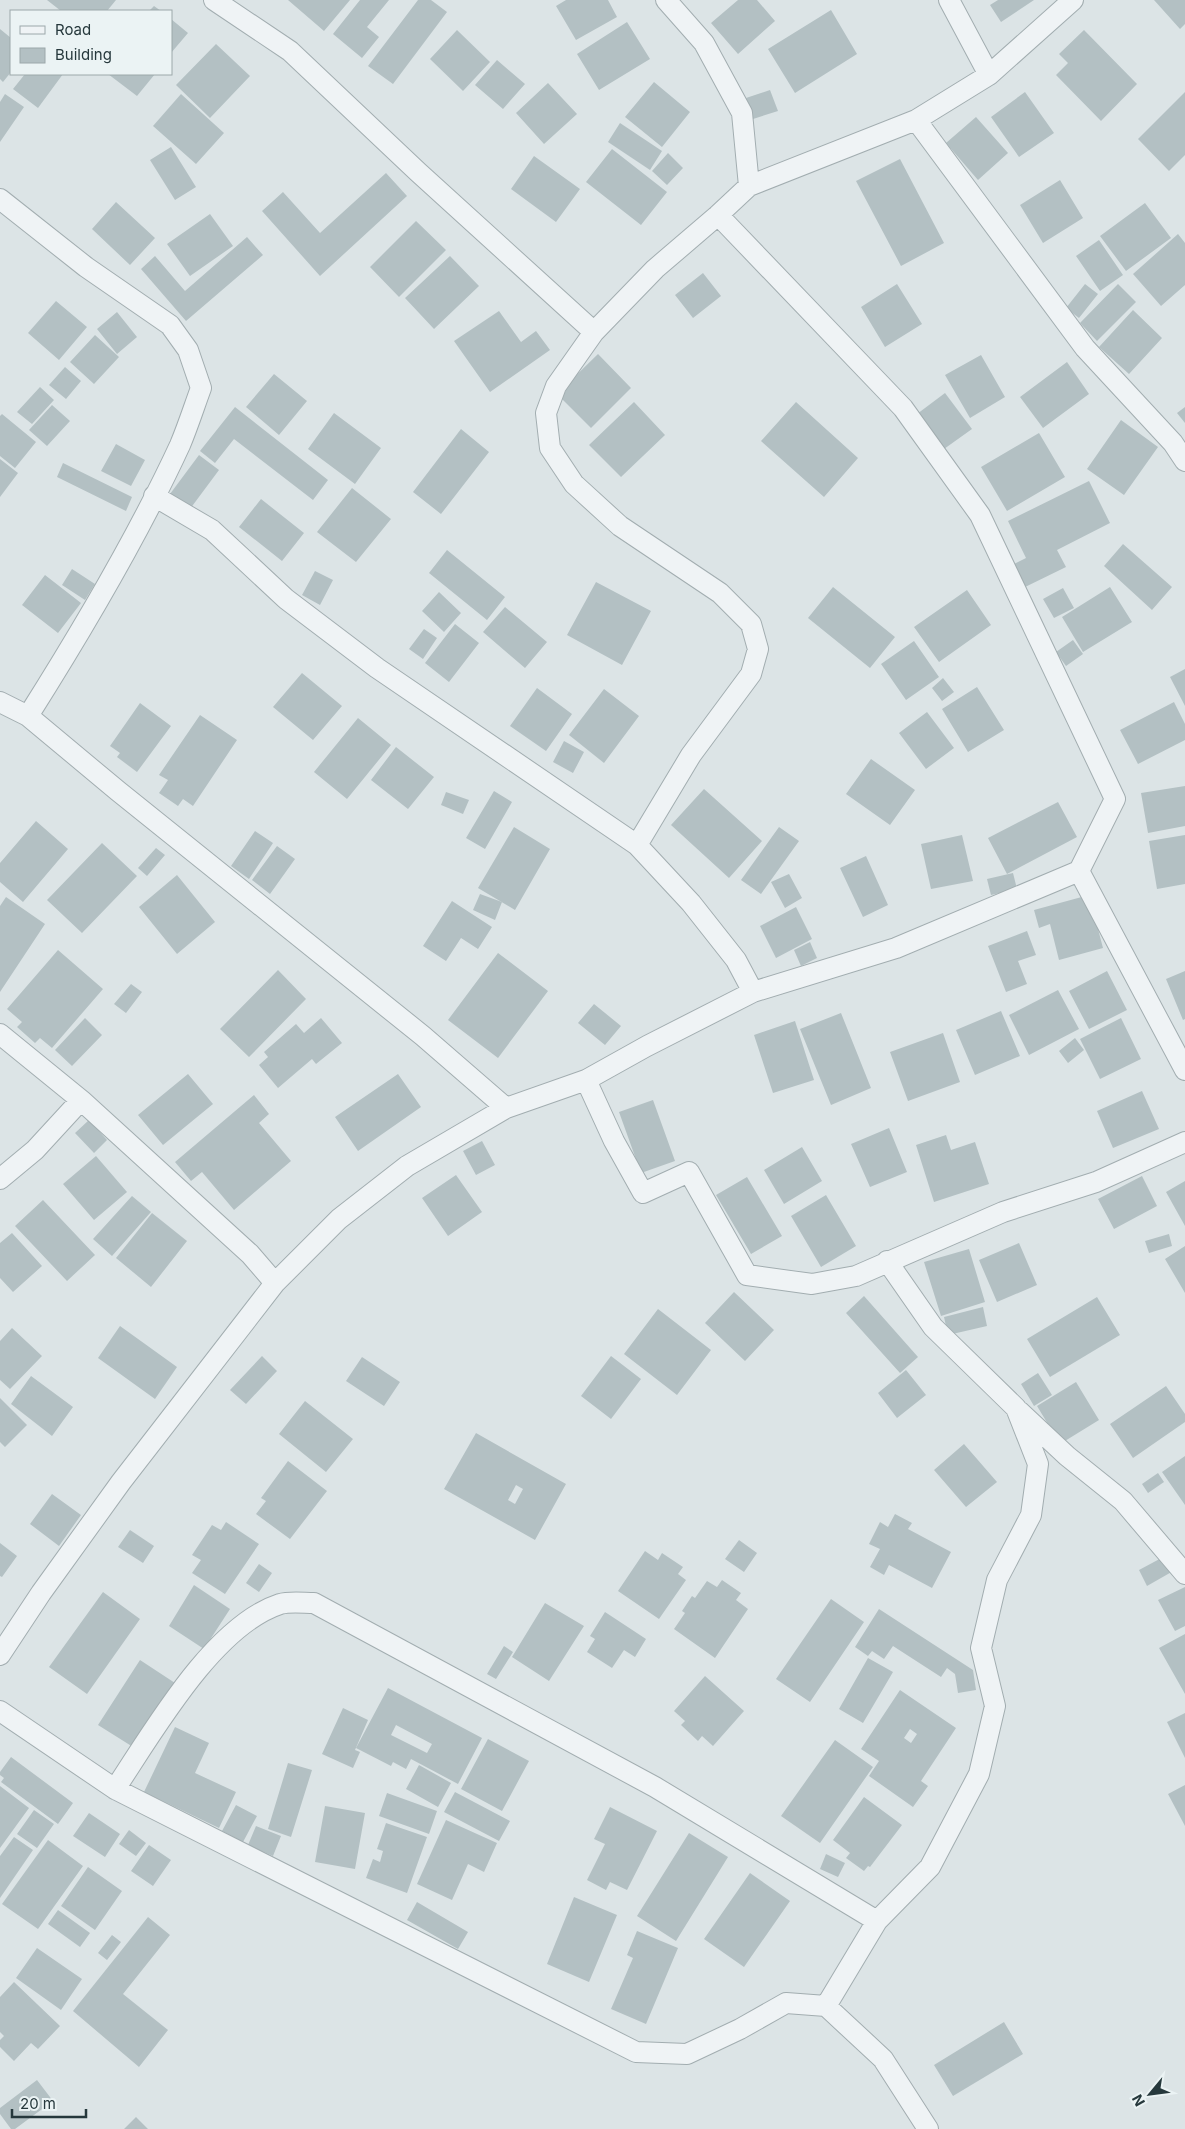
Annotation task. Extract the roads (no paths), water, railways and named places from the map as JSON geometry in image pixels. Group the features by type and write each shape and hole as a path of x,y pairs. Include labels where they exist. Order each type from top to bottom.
{"street":[{"path":"214,0 290,51 418,172 594,332"},
{"path":"666,0 704,43 742,113 749,186"},
{"path":"949,0 989,75"},
{"path":"637,845 691,755 751,674 758,649 750,624 720,593 620,526 574,484 550,448 546,414 556,386 594,332 655,268 749,186 916,120 989,75 1073,0"},
{"path":"916,120 1085,348 1174,443 1185,460"},
{"path":"0,199 86,267 170,325 188,350 201,388 180,443 154,496 79,635 28,716"},
{"path":"0,1655 41,1593 121,1482 275,1284 339,1219 407,1166 506,1108 586,1080 647,1046 753,992 896,948 1079,871 1116,799 980,516 902,408 718,215"},
{"path":"154,496 212,530 286,599 377,668 637,845 690,903 736,960 753,992"},
{"path":"0,702 28,716 118,791 423,1036 506,1108"},
{"path":"1079,871 1185,1070"},
{"path":"0,1034 81,1100 250,1254 275,1284"},
{"path":"586,1080 614,1142 643,1193 689,1172 747,1275 812,1284 856,1276 1003,1212 1096,1182 1185,1142"},
{"path":"0,1179 35,1150 81,1100"},
{"path":"887,1261 933,1327 1067,1456 1123,1501 1185,1574"},
{"path":"826,2006 877,1922 930,1867 979,1774 995,1706 981,1648 997,1580 1031,1515 1038,1464 1016,1408"},
{"path":"115,1789 182,1688 226,1640 248,1621 281,1604 314,1603 655,1787 877,1922"},
{"path":"0,1711 115,1789 636,2052 687,2054 740,2029 786,2003 826,2006 883,2059 928,2129"}]}
